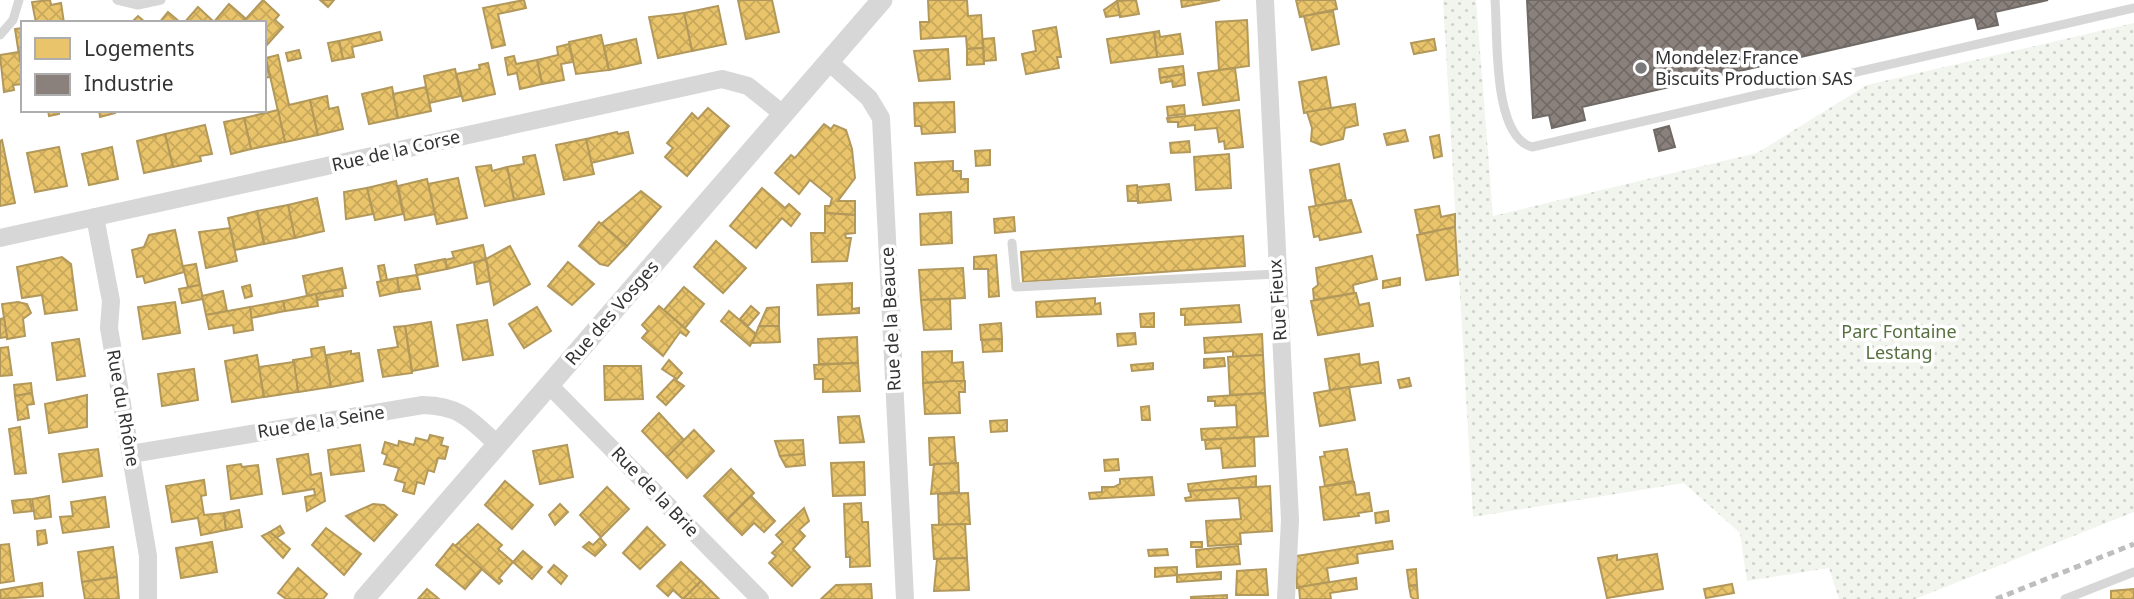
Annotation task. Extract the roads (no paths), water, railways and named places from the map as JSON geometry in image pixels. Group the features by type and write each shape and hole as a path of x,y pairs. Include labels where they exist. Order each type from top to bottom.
{"street":[{"name":"Rue des Vosges","path":"858,26 871,0"},
{"name":"Rue des Vosges","path":"364,599 882,0"},
{"name":"Rue Fieux","path":"1265,0 1276,274 1290,520 1286,599"},
{"name":"Rue de la Beauce","path":"828,61 869,98 881,118 905,599"},
{"name":"Rue de la Corse","path":"0,237 722,79 748,86 783,114"},
{"name":"Rue du Rhône","path":"95,217 111,301 109,328 148,556 148,599"},
{"name":"Rue de la Brie","path":"550,386 760,599"},
{"name":"Rue de la Seine","path":"131,454 423,405 447,406 460,412 498,446"}],"lane":[{"path":"0,36 13,20 19,0"},
{"path":"117,0 138,5 161,0"},
{"path":"1495,0 1503,111 1514,135 1522,145 1532,147 2134,8"},
{"path":"1012,243 1016,287 1276,274"},
{"path":"2065,599 2134,572"}],"railway":[{"path":"1996,599 2134,544"}],"place":[{"name":"Mondelez France Biscuits Production SAS","path":"1641,68"}],"park label":[{"name":"Parc Fontaine Lestang","path":"1899,342"}]}
